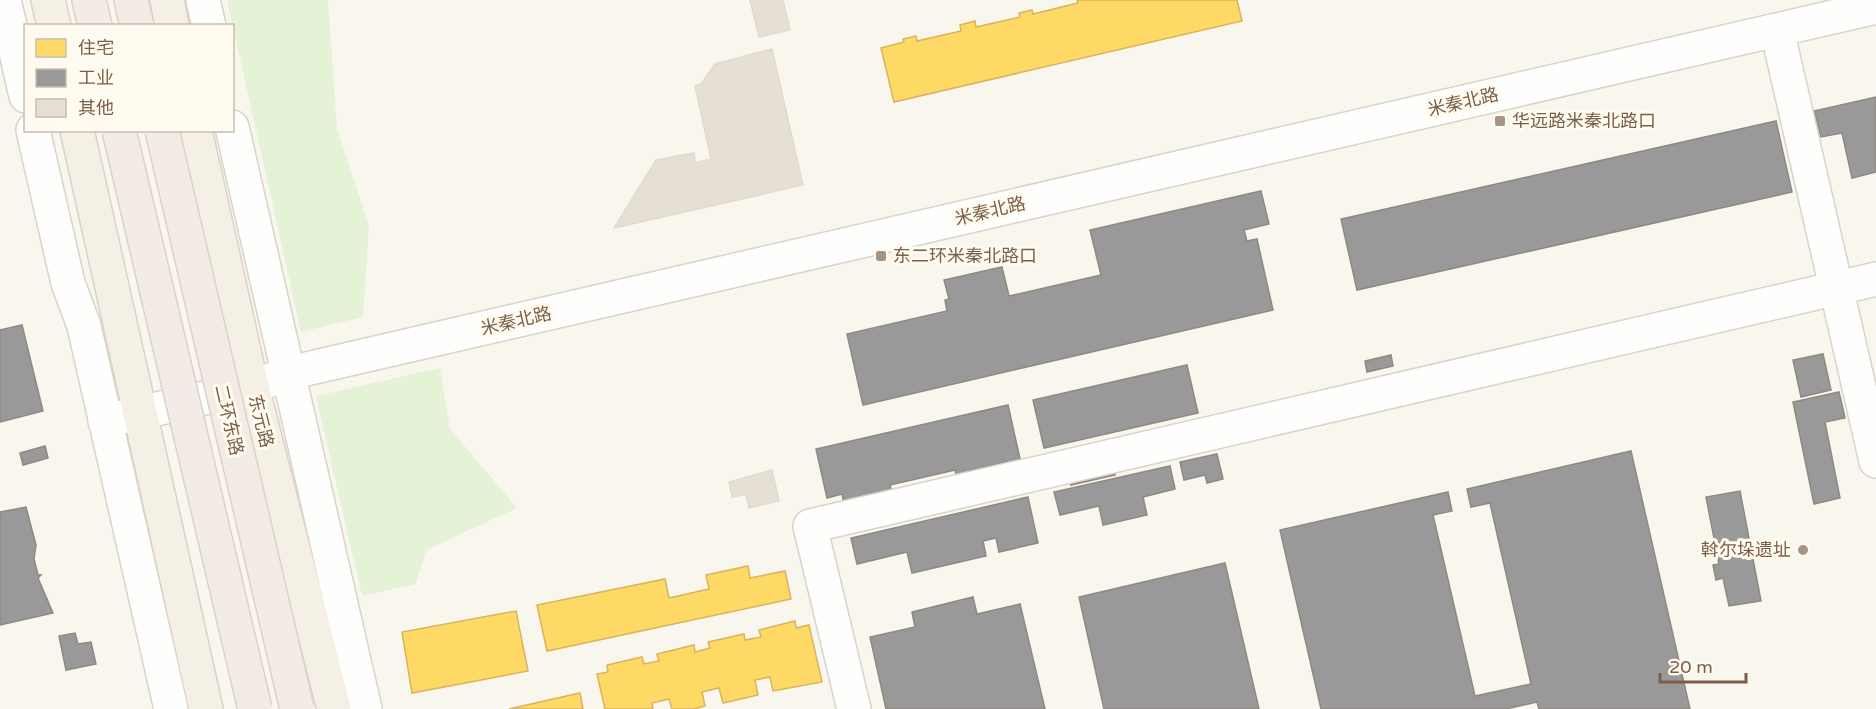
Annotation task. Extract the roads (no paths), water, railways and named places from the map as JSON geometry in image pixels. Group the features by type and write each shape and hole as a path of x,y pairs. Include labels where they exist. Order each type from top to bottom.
{"highway":[{"path":"89,0 95,24"},
{"path":"131,0 137,24"},
{"path":"119,132 255,709"},
{"name":"二环东路","path":"162,132 297,709"}],"main road":[{"path":"48,0 54,24"},
{"path":"166,0 172,24"},
{"path":"77,132 206,709"},
{"name":"东元路","path":"195,132 252,387 333,709"}],"street":[{"path":"4,0 24,87"},
{"path":"203,0 209,24"},
{"name":"米秦北路","path":"105,421 252,387 289,373 1876,7"},
{"path":"1777,30 1836,288 1867,382 1876,461"},
{"path":"33,132 68,283 84,326 171,709"},
{"path":"233,132 364,709"},
{"path":"854,709 810,526 1876,279"}],"place":[{"name":"华远路米秦北路口","path":"1500,121"},
{"name":"东二环米秦北路口","path":"881,256"},
{"name":"斡尔垛遗址","path":"1803,550"}]}
